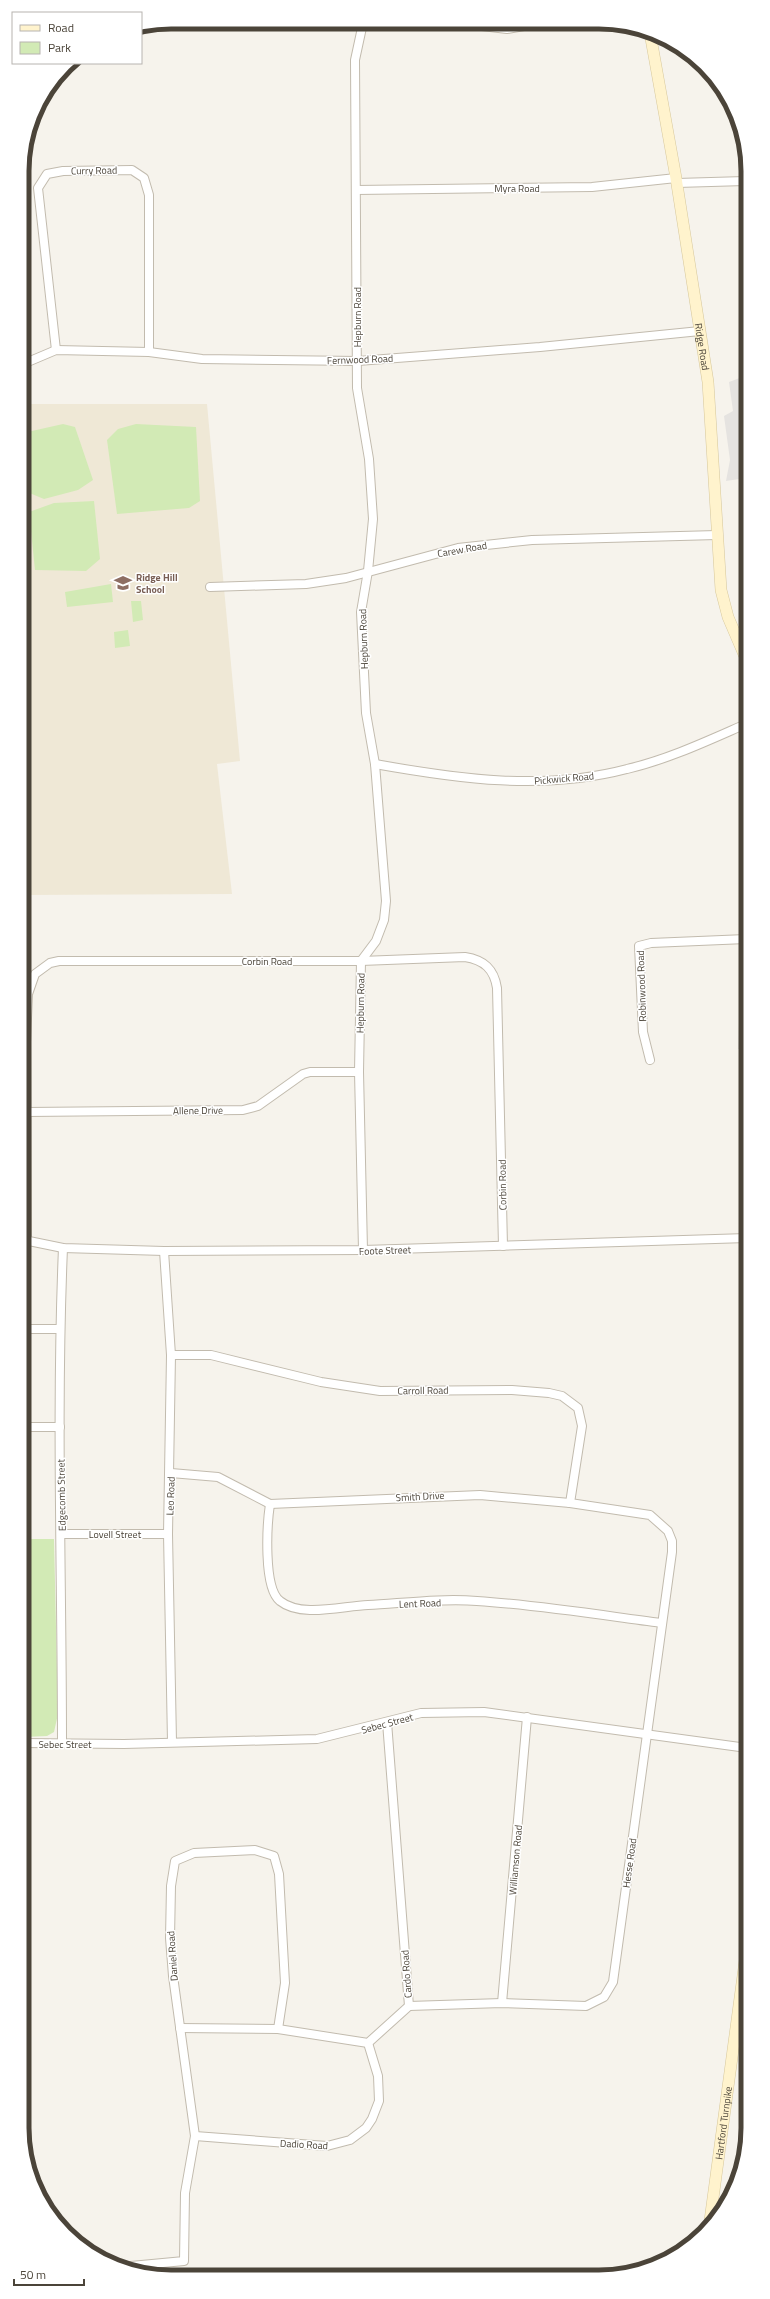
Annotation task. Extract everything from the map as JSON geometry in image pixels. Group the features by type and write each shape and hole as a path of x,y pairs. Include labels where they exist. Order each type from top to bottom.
{"main road":[{"name":"Ridge Road","path":"651,39 677,181 711,412 721,590 725,606 741,646"},
{"name":"Hartford Turnpike","path":"711,2216 741,1991"}],"street":[{"name":"Hepburn Road","path":"362,29 355,60 358,388 369,459 373,519 368,571 361,612 366,713 375,764 386,901 384,920 376,941 361,961 359,1072 363,1250"},
{"name":"Curry Road","path":"56,350 38,188 47,174 63,170 132,170 144,178 149,195 149,352"},
{"name":"Myra Road","path":"356,190 592,187 677,181 741,181"},
{"name":"Fernwood Road","path":"29,361 56,350 149,352 202,359 358,361 540,347 700,331"},
{"name":"Carew Road","path":"210,587 306,584 368,571 458,548 532,540 718,535"},
{"name":"Pickwick Road","path":"375,764 494,782 562,780 599,775 652,762 688,749 741,726"},
{"name":"Robinwood Road","path":"650,1060 643,1032 639,946 652,943 741,939"},
{"name":"Corbin Road","path":"29,991 35,974 50,963 361,961 465,957 481,961 494,976 497,988 503,1246"},
{"name":"Allene Drive","path":"29,1112 243,1110 258,1106 303,1074 310,1072 359,1072"},
{"name":"Foote Street","path":"29,1241 63,1248 164,1251 363,1250 741,1238"},
{"name":"Edgecomb Street","path":"62,1743 60,1329 63,1248"},
{"name":"Leo Road","path":"164,1251 171,1355 171,1474 168,1534 172,1742"},
{"path":"29,1329 60,1329"},
{"name":"Carroll Road","path":"171,1355 211,1355 321,1382 380,1391 512,1390 549,1392 562,1396 578,1408 582,1426 570,1503"},
{"path":"29,1427 60,1427"},
{"name":"Smith Drive","path":"171,1474 218,1477 270,1504 473,1495 570,1503 650,1515 668,1531"},
{"name":"Lent Road","path":"270,1504 267,1524 272,1590 278,1600 290,1608 304,1610 362,1605 476,1601 661,1623"},
{"name":"Hesse Road","path":"409,2006 502,2002 586,2006 604,1997 610,1990 613,1982 661,1623 672,1552 672,1541 668,1531"},
{"name":"Lovell Street","path":"61,1534 168,1534"},
{"name":"Sebec Street","path":"29,1743 124,1744 317,1739 421,1713 484,1712 741,1747"},
{"name":"Williamson Road","path":"502,2002 527,1717"},
{"name":"Cardo Road","path":"368,2043 409,2006 387,1722"},
{"name":"Daniel Road","path":"137,2265 184,2261 185,2192 195,2136 180,2028 170,1938 171,1886 175,1861 194,1853 255,1850 274,1856 279,1874 285,1983 278,2029"},
{"path":"180,2028 278,2029 368,2043"},
{"name":"Dadio Road","path":"195,2136 327,2146 350,2140 366,2128 372,2119 379,2101 378,2076 368,2043"}],"shaded area":[{"path":"741,378 741,479 726,481 730,460 724,416 733,411 729,382"},
{"name":"Ridge Hill School","path":"29,404 207,404 240,761 217,764 232,894 29,895"},
{"path":"739,1023 741,1023 741,1049 738,1049"}],"green space":[{"path":"63,424 75,427 93,480 78,490 44,499 29,493 29,432"},
{"path":"136,424 196,427 200,501 189,508 117,514 107,440 118,429"},
{"path":"94,501 100,559 86,571 35,570 29,512 54,503"},
{"path":"111,584 113,602 67,607 65,592"},
{"path":"131,601 141,601 143,620 133,622"},
{"path":"128,630 130,646 115,648 114,632"},
{"path":"29,1539 54,1539 58,1714 54,1732 47,1736 29,1737"}],"place":[{"name":"Ridge Hill School","path":"123,583"}]}
